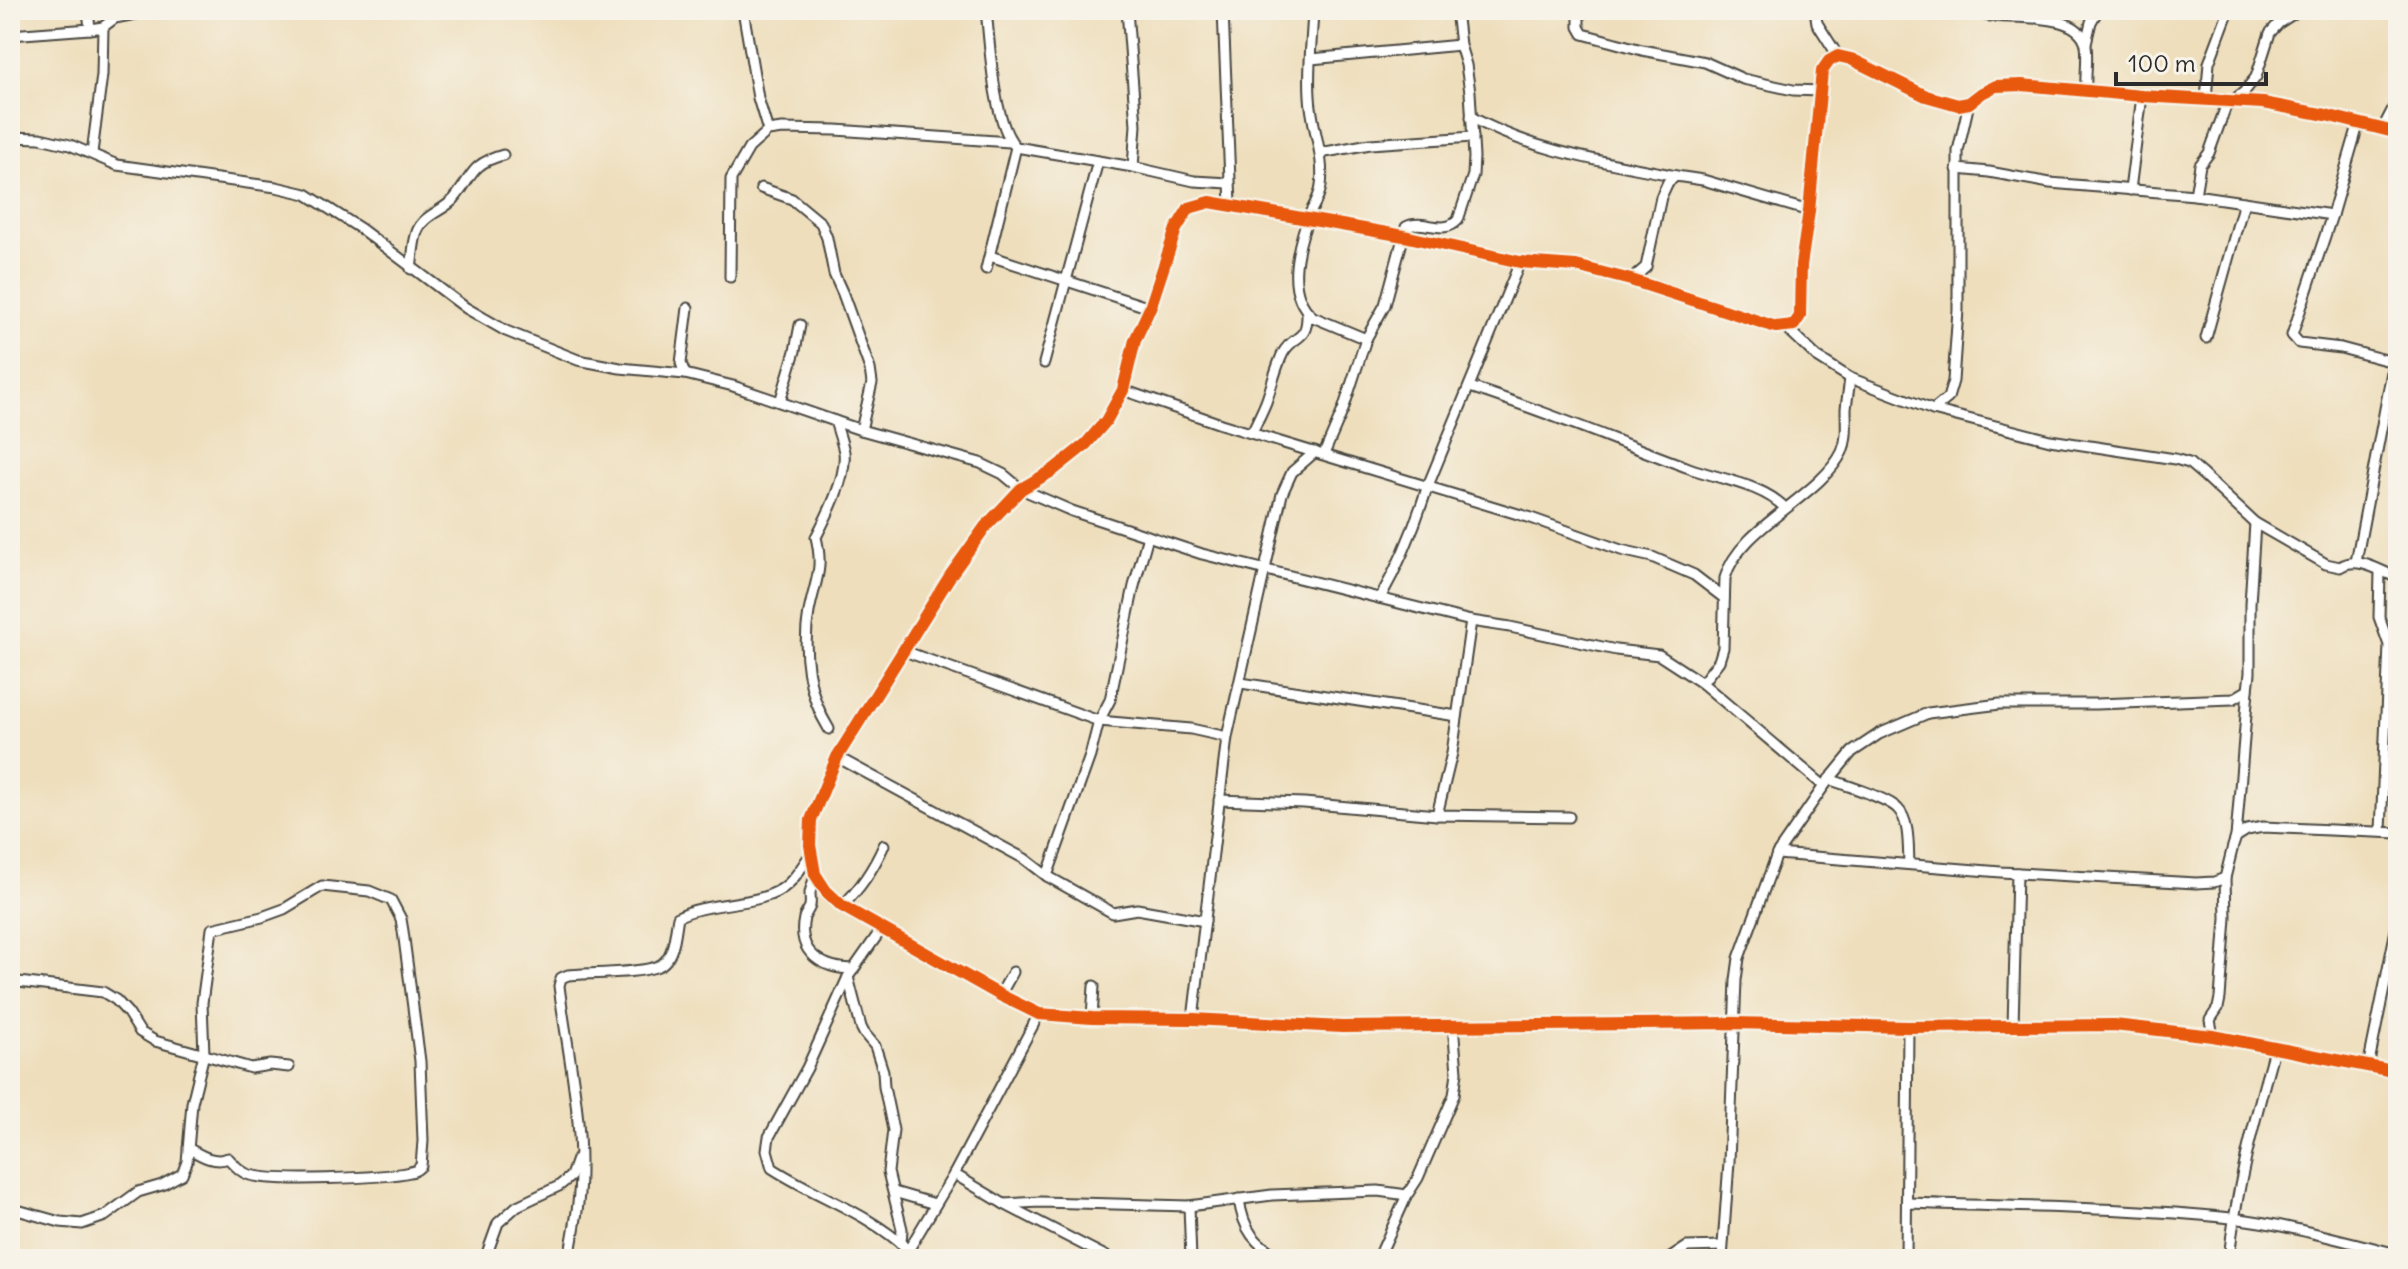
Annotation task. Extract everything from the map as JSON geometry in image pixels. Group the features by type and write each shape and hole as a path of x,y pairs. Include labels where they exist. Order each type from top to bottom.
{"street":[{"path":"88,10 90,29"},
{"path":"10,35 103,27 115,18 156,10"},
{"path":"743,10 758,98 768,131"},
{"path":"986,10 1000,120 1013,144 986,269"},
{"path":"1133,167 1136,125 1127,11 1152,10"},
{"path":"1223,10 1231,205"},
{"path":"1252,432 1288,344 1297,340 1305,330 1307,312 1296,287 1295,266 1308,218 1321,191 1320,153 1310,98 1313,10"},
{"path":"1193,1019 1227,737 1263,570 1286,481 1292,472 1319,453 1343,410 1366,339 1385,305 1406,227 1416,223 1448,228 1458,220 1473,175 1473,137 1466,65 1456,10"},
{"path":"1579,10 1579,27 1583,34 1705,62 1743,79 1793,90 1820,91"},
{"path":"1815,10 1817,23 1838,56"},
{"path":"1977,10 1989,16 2056,20 2075,28 2086,43"},
{"path":"2086,90 2086,43 2091,22 2098,10"},
{"path":"2206,99 2209,63 2229,10"},
{"path":"2195,195 2200,165 2209,153 2226,106 2256,77 2270,33 2299,10"},
{"path":"92,153 102,75 103,27"},
{"path":"1311,59 1460,45"},
{"path":"2398,133 2263,103 2008,85 1996,86 1969,103 1958,105 1942,102 1851,59 1838,56 1829,61 1822,71 1801,265 1800,316 1794,325 1786,327 1776,327 1631,280 1576,266 1520,262 1404,236 1231,205 1210,202 1189,208 1176,229 1150,308 1135,340 1123,390 1106,421 1086,444 1052,471 1021,489 985,527 950,576 837,757 811,820 811,854 815,874 826,891 842,906 1039,1014 1342,1027 1734,1023 1908,1027 2114,1025 2213,1036 2398,1072"},
{"path":"2130,190 2142,96"},
{"path":"2383,128 2398,99"},
{"path":"1933,410 1948,398 1953,381 1958,290 1958,151 1969,103"},
{"path":"1471,117 1558,151 1703,180 1809,211"},
{"path":"2359,122 2294,327 2294,339 2299,343 2333,346 2395,364"},
{"path":"730,277 731,179 749,148 768,131 836,130 1013,144 1184,179 1229,183"},
{"path":"10,137 40,138 92,153 117,165 306,194 361,229 466,308 506,331 578,360 620,368 685,374 733,386 861,430 980,463 1003,474 1021,489 1072,511 1202,554 1471,621 1616,650 1659,655 1702,683 1826,782 1889,802 1899,809 1905,824 1909,864"},
{"path":"1320,153 1370,144 1473,137"},
{"path":"411,269 418,230 423,223 455,198 477,167 486,160 503,155"},
{"path":"1044,363 1098,161"},
{"path":"1957,169 2050,183 2195,195 2332,215"},
{"path":"1631,280 1646,267 1661,197 1668,182 1676,176"},
{"path":"761,188 792,199 821,223 834,274 870,369 872,383 861,430"},
{"path":"2206,338 2244,202"},
{"path":"990,256 1150,308"},
{"path":"1380,598 1395,571 1520,262"},
{"path":"685,374 681,363 688,308"},
{"path":"1307,312 1320,321 1366,339"},
{"path":"780,402 800,325"},
{"path":"1786,327 1817,357 1850,378 1933,410 2050,440 2144,453 2189,463 2255,523 2326,564 2340,567 2356,562 2398,578"},
{"path":"2356,562 2398,340"},
{"path":"1702,683 1719,661 1723,648 1728,568 1748,543 1819,479 1840,455 1846,442 1850,378"},
{"path":"1470,387 1752,489 1777,500 1785,508"},
{"path":"1123,390 1221,424 1531,518 1621,550 1652,557 1694,575 1724,598"},
{"path":"829,729 817,711 811,685 807,637 821,559 816,537 829,514 844,454 835,421"},
{"path":"2213,1036 2210,1020 2220,998 2226,918 2225,878 2236,837 2248,690 2255,523"},
{"path":"1047,876 1090,756 1099,721 1110,700 1148,536"},
{"path":"2380,571 2379,617 2389,645 2381,831"},
{"path":"1437,815 1452,753 1471,621"},
{"path":"904,651 1099,721 1191,729 1227,737"},
{"path":"1241,683 1457,716"},
{"path":"1722,1259 1739,958 1777,854 1826,782 1852,752 1879,734 1928,713 2000,704 2233,699 2248,690"},
{"path":"837,757 1025,859 1047,876 1113,913 1137,909 1205,921"},
{"path":"1219,800 1304,803 1437,815 1569,817"},
{"path":"2236,837 2247,830 2263,827 2398,833"},
{"path":"842,906 868,877 884,845"},
{"path":"569,1259 579,1198 580,1152 576,1100 559,986 561,978 661,965 668,956 678,917 689,911 778,891 787,885 811,854"},
{"path":"1777,854 1827,860 2196,883 2225,878"},
{"path":"2013,1026 2017,873"},
{"path":"815,874 810,906 804,916 807,946 820,963 851,973"},
{"path":"10,1208 71,1224 94,1221 138,1192 178,1177 187,1162 188,1148 192,1103 204,1054 202,1003 212,929 284,909 322,886 369,891 391,900 401,919 420,1061 421,1166 413,1172 392,1174 310,1178 259,1176 239,1169 228,1158 221,1161 204,1158 188,1148"},
{"path":"2368,1067 2398,920"},
{"path":"881,930 851,973 807,1068 769,1137 767,1150 772,1168 886,1232 904,1251"},
{"path":"1000,995 1013,972"},
{"path":"851,973 861,1027 875,1046 883,1071 893,1130 888,1172 902,1229 904,1251"},
{"path":"10,981 103,992 122,1006 144,1036 160,1044 251,1068 270,1065 289,1067"},
{"path":"1092,1018 1094,986"},
{"path":"904,1251 954,1174 1039,1014"},
{"path":"1378,1259 1454,1095 1457,1072 1453,1025"},
{"path":"1906,1259 1908,1027"},
{"path":"2229,1259 2233,1218 2251,1134 2274,1049"},
{"path":"485,1259 498,1223 517,1206 559,1186 571,1176 580,1152"},
{"path":"954,1174 1004,1204 1111,1259"},
{"path":"1004,1204 1189,1206 1272,1195 1378,1191 1407,1195"},
{"path":"894,1192 935,1204"},
{"path":"1239,1199 1242,1222 1254,1239 1283,1259"},
{"path":"1908,1203 2233,1218 2398,1254"},
{"path":"1189,1206 1191,1259"},
{"path":"1669,1259 1687,1247 1722,1246"}],"cycle path":[{"path":"2398,133 2263,103 2022,85 1996,86 1969,103 1958,105 1926,96 1851,59 1838,56 1829,61 1822,71 1801,265 1800,316 1794,325 1776,327 1631,280 1576,266 1520,262 1404,236 1210,202 1189,208 1176,229 1150,308 1135,340 1123,390 1106,421 1086,444 1052,471 1021,489 985,527 950,576 837,757 811,820 810,845 815,874 826,891 842,906 1039,1014 1342,1027 1734,1023 1908,1027 2114,1025 2213,1036 2398,1072"}]}
